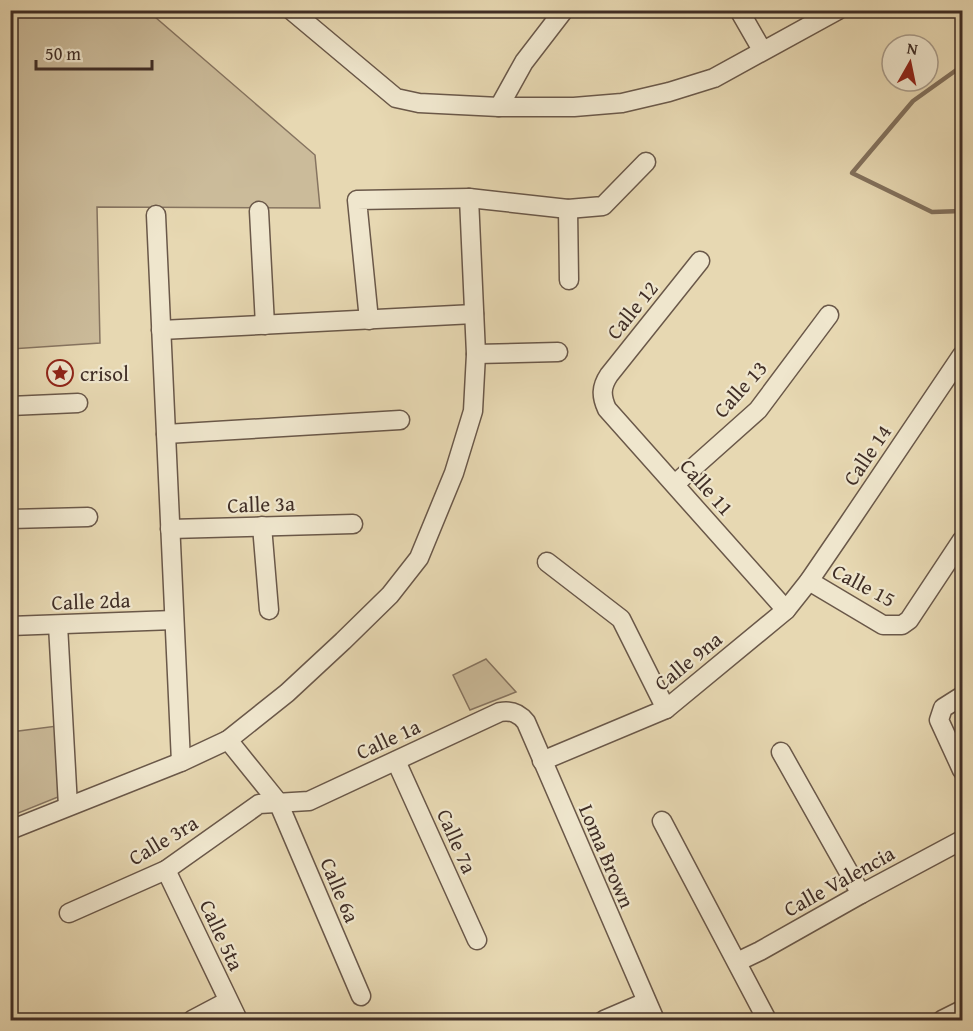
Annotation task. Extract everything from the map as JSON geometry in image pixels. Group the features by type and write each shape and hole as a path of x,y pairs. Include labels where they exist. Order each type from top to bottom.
{"street":[{"path":"291,10 396,98 419,103 499,107 574,107 622,103 669,92 714,78 838,10"},
{"path":"499,107 524,62 564,10"},
{"path":"739,10 762,50"},
{"path":"369,320 357,200 469,198 568,209 603,206 646,162"},
{"path":"10,830 181,762 228,740 287,693 342,641 390,595 420,558 454,473 473,411 476,354 469,198"},
{"path":"568,209 569,280"},
{"path":"260,210 265,325"},
{"path":"156,215 181,762"},
{"name":"Calle 12","path":"602,390 609,375 700,261"},
{"path":"161,330 474,314"},
{"name":"Calle 13","path":"675,484 758,410 829,315"},
{"path":"476,354 558,352"},
{"name":"Calle 14","path":"808,581 963,355"},
{"name":"Calle 11","path":"602,390 607,409 786,610"},
{"path":"10,406 78,403"},
{"path":"166,434 400,420"},
{"path":"10,519 88,517"},
{"name":"Calle 3a","path":"170,529 353,524"},
{"path":"262,526 269,610"},
{"name":"Calle 15","path":"808,581 883,625 902,625 909,620 963,540"},
{"path":"547,562 621,619 666,709"},
{"name":"Calle 9na","path":"542,761 666,709 786,610 808,581"},
{"name":"Calle 2da","path":"10,627 174,620"},
{"path":"58,625 68,806"},
{"path":"963,696 943,708 939,720 963,770"},
{"name":"Calle 1a","path":"278,802 309,801 500,712 515,712"},
{"name":"Loma Brown","path":"515,712 526,722 655,1020"},
{"name":"Calle 6a","path":"228,740 278,802 362,996"},
{"path":"781,752 861,894"},
{"name":"Calle 7a","path":"396,760 477,940"},
{"name":"Calle 3ra","path":"69,913 166,870 259,804 278,802"},
{"path":"662,821 767,1020"},
{"name":"Calle Valencia","path":"736,962 963,840"},
{"name":"Calle 5ta","path":"166,870 238,1020"},
{"path":"192,1020 228,1001"},
{"path":"604,1020 646,1002"},
{"path":"942,1020 963,1010"}],"shaded area":[{"path":"11,11 148,11 315,155 320,208 97,207 100,343 11,349"},
{"path":"486,659 516,692 470,710 453,675"},
{"path":"57,726 58,797 11,816 11,732"}],"waterway":[{"path":"962,66 913,101 852,173 932,212 962,211"}],"place":[{"name":"crisol","path":"60,373"}]}
